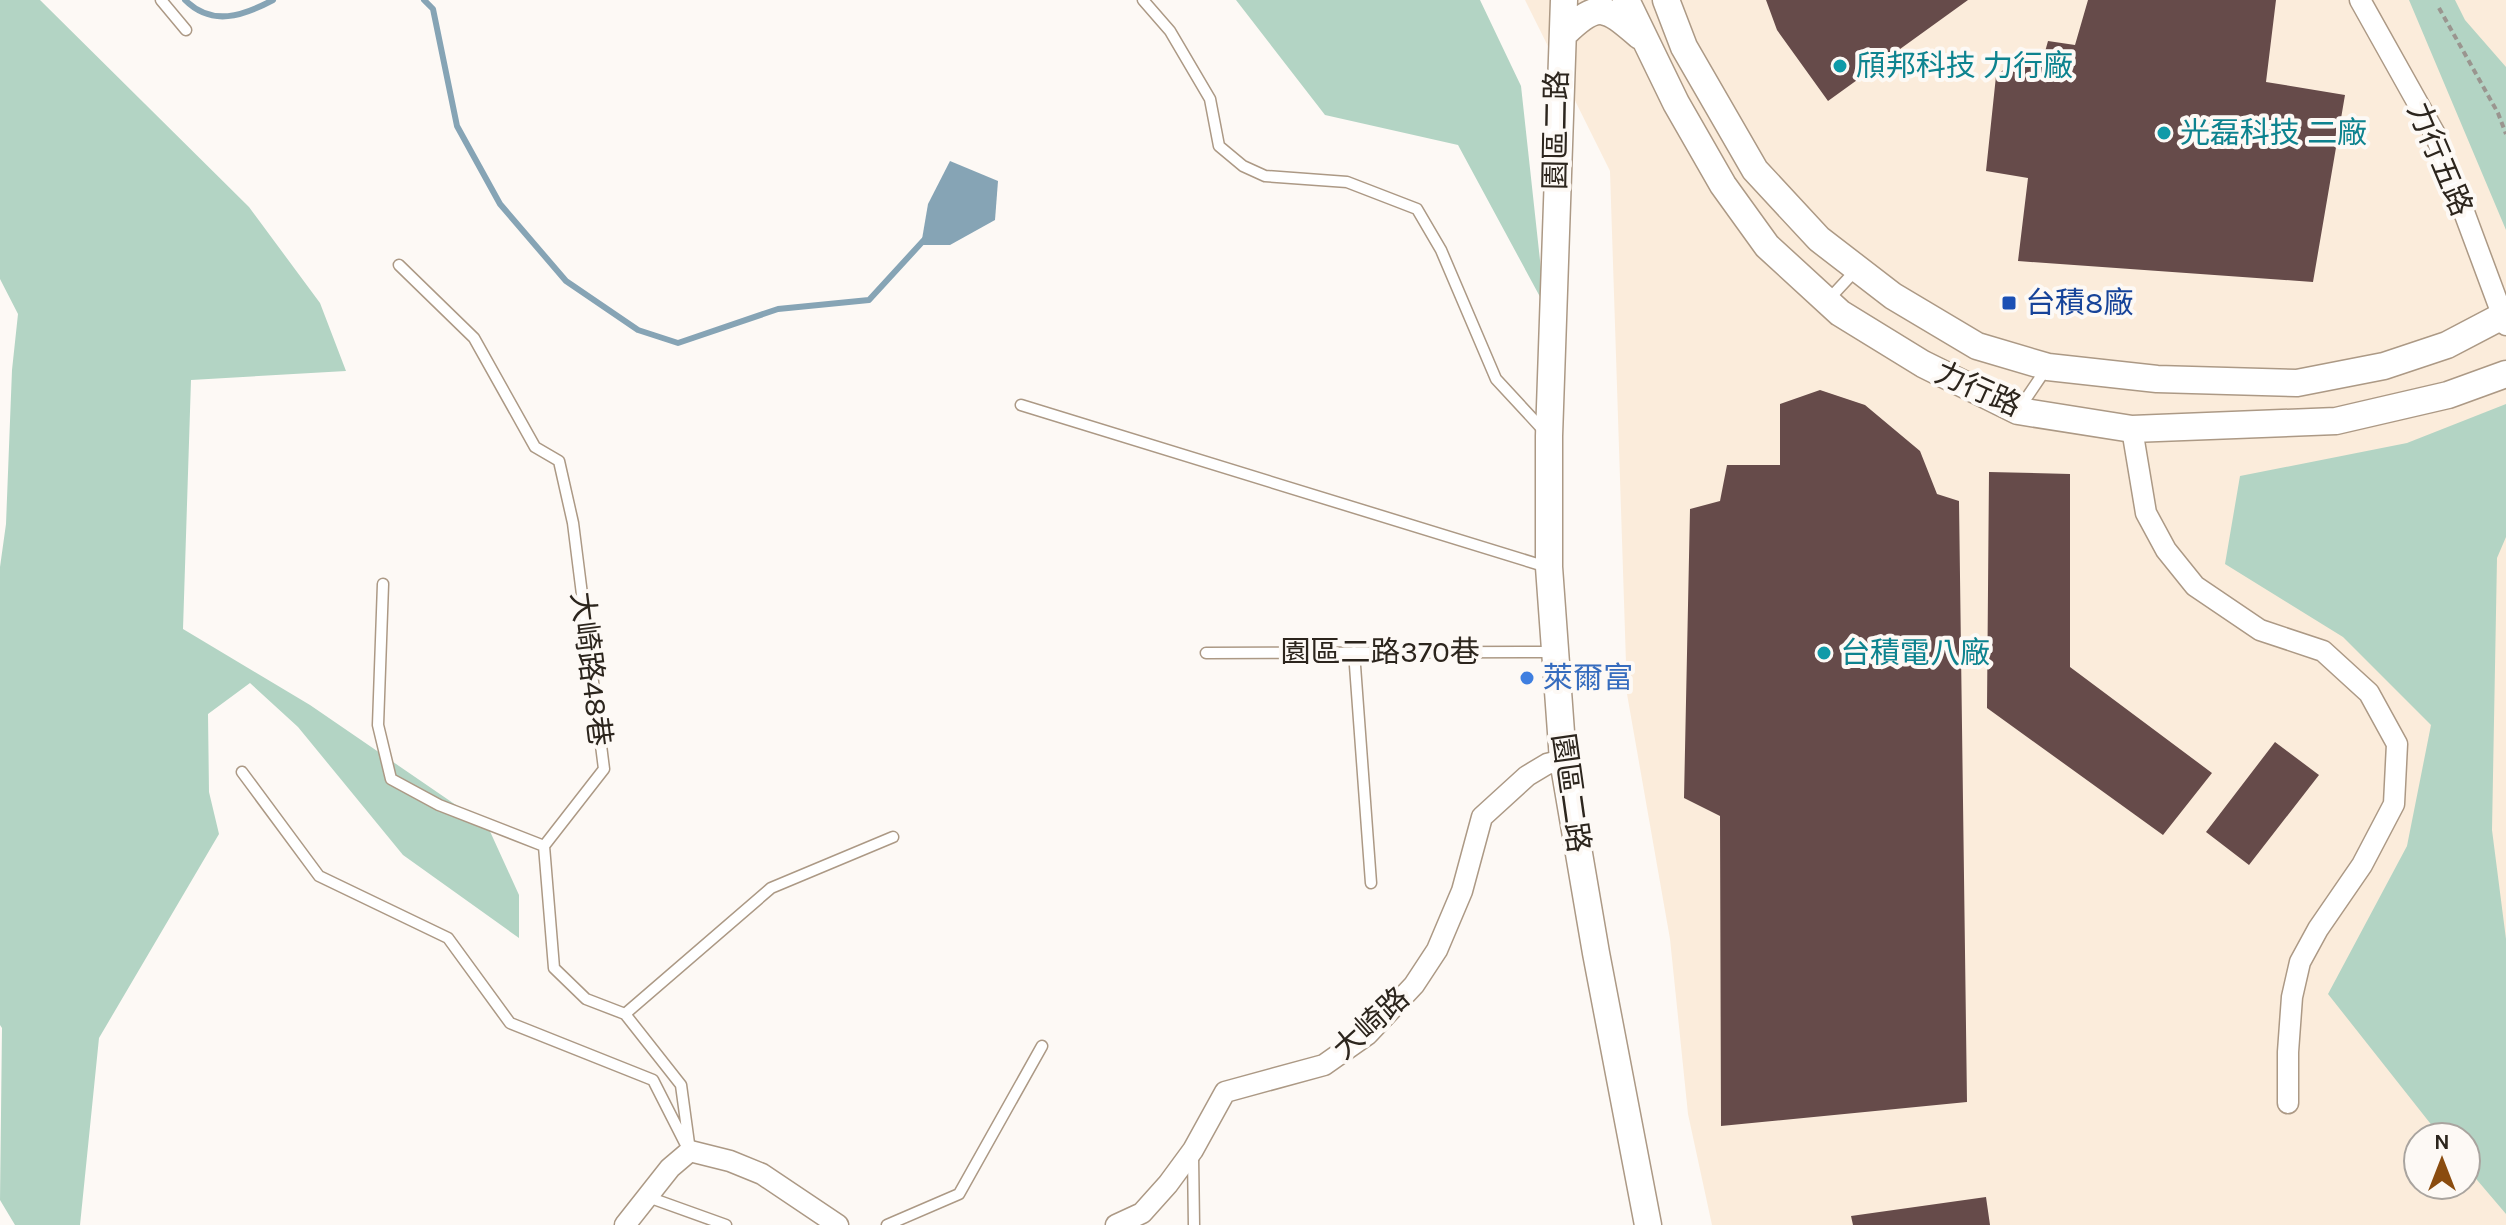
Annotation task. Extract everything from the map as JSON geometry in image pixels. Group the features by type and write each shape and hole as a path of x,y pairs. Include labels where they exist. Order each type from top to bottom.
{"street":[{"name":"園區二路","path":"1549,0 1557,50 1549,567 1563,760 1648,1225"},
{"name":"園區二路","path":"1554,260 1564,0"},
{"name":"力行路","path":"1626,0 1676,103 1723,185 1767,246 1840,313 1923,364 2018,411 2132,429 2336,421 2448,395 2506,374"},
{"name":"力行路","path":"1666,0 1684,47 1755,170 1819,239 1893,296 1977,346 2048,367 2157,379 2297,383 2384,366 2447,345 2505,318"},
{"name":"力行五路","path":"2360,0 2435,134 2505,318"},
{"path":"1565,33 1583,15 1596,10 1607,12 1643,38"},
{"path":"2132,429 2146,513 2166,550 2195,586 2260,630 2323,651 2369,693 2397,744 2394,804 2362,865 2318,929 2300,962 2292,997 2288,1103"},
{"name":"大崎路","path":"1116,1225 1142,1213 1193,1150 1225,1092 1324,1065 1368,1034 1414,985 1437,950 1462,891 1482,817 1527,776 1547,764 1563,760"},
{"path":"625,1225 670,1168 690,1151 730,1161 762,1174 838,1225"}],"lane":[{"path":"161,0 186,30"},
{"path":"1143,0 1170,31 1210,99 1219,146 1243,166 1265,176 1347,182 1417,209 1441,250 1496,379 1549,436"},
{"name":"大崎路48巷","path":"399,265 474,338 535,447 559,461 573,523 604,769 544,846"},
{"path":"1828,301 1858,269"},
{"path":"2018,411 2048,367"},
{"path":"1021,405 1549,567"},
{"path":"383,584 378,725 391,779 439,805 544,846 554,968 586,999 625,1014 681,1085 690,1151"},
{"path":"1354,652 1371,883"},
{"name":"園區二路370巷","path":"1206,653 1555,652"},
{"path":"242,772 319,876 448,938 510,1023 653,1080 690,1151"},
{"path":"625,1014 771,888 893,837"},
{"path":"887,1225 959,1194 1042,1046"},
{"path":"1193,1150 1194,1225"},
{"path":"648,1197 726,1225"}],"path":[{"path":"2439,8 2498,113 2506,134"}],"shaded area":[{"path":"1525,0 2506,0 2506,1225 1712,1225 1688,1114 1670,939 1627,694 1610,171"}],"green space":[{"path":"0,0 40,0 249,207 320,303 346,371 191,380 183,629 310,705 488,827 519,895 519,938 403,855 298,727 250,683 208,714 209,792 219,834 99,1038 80,1225 15,1225 0,1200 0,567 6,524 12,370 18,314 0,279"},
{"path":"1236,0 1480,0 1521,86 1545,306 1458,145 1325,115"},
{"path":"2409,0 2455,0 2465,20 2506,67 2506,230"},
{"path":"2506,404 2506,537 2497,558 2492,830 2506,939 2506,1214 2482,1186 2482,1121 2428,1121 2328,994 2407,846 2431,725 2343,637 2225,564 2240,476 2407,443"}],"water":[{"path":"950,161 998,181 995,220 950,245 921,245 928,204"}],"building":[{"name":"頎邦科技 力行廠","path":"1766,0 1968,0 1828,101 1777,30"},
{"name":"光磊科技 二廠","path":"2088,0 2276,0 2266,82 2345,95 2313,282 2018,261 2028,178 1986,171 1996,76 2019,57 2043,59 2048,41 2075,45"},
{"name":"台積電八廠","path":"1820,390 1865,405 1920,451 1937,494 1959,501 1967,1102 1721,1126 1720,816 1684,798 1690,509 1720,501 1727,465 1780,465 1780,404"},
{"path":"1989,472 2070,474 2070,667 2212,773 2163,835 1987,708"},
{"path":"2275,742 2319,775 2249,865 2206,832"},
{"path":"1986,1197 1990,1225 1853,1225 1851,1216"}],"waterway":[{"path":"185,0 206,14 217,16 250,11 273,0"},
{"path":"424,0 433,9 457,126 500,204 566,281 638,330 678,343 778,309 869,300 924,240"}],"place":[{"name":"頎邦科技 力行廠","path":"1840,66"},
{"name":"光磊科技 二廠","path":"2164,133"},
{"name":"台積8廠","path":"2009,303"},
{"name":"台積電八廠","path":"1824,653"},
{"name":"萊爾富","path":"1527,678"}]}
